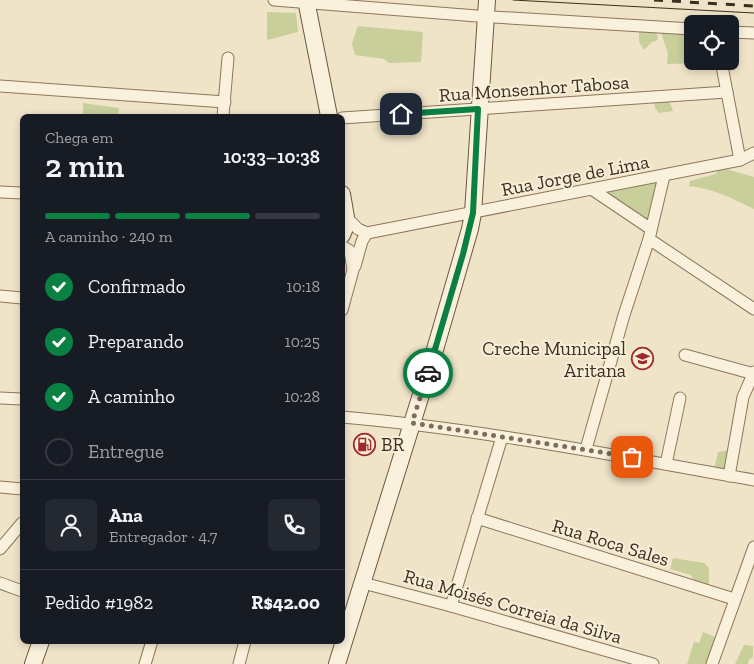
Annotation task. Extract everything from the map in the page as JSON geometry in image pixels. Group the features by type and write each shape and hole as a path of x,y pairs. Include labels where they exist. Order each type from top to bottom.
{"main road":[{"path":"306,2 329,114"},
{"path":"345,639 463,254 473,213 478,109 486,8"},
{"path":"345,208 347,218 345,229"},
{"path":"33,664 40,644"},
{"path":"337,664 343,644"}],"street":[{"path":"274,0 486,8 684,28"},
{"path":"739,33 754,34"},
{"path":"223,114 228,58"},
{"path":"723,70 740,160"},
{"path":"0,86 225,102"},
{"name":"Rua Monsenhor Tabosa","path":"345,118 727,92"},
{"name":"Rua Jorge de Lima","path":"367,233 664,176 740,160 754,153"},
{"path":"586,449 624,315 650,234 664,176"},
{"path":"593,190 650,234 754,309"},
{"path":"0,192 20,193"},
{"path":"345,299 362,241 367,233 358,229 347,218"},
{"path":"345,248 350,251 353,270"},
{"path":"0,296 20,298"},
{"path":"685,355 754,373 743,397 729,476"},
{"path":"0,398 20,399"},
{"path":"666,464 680,398"},
{"path":"345,417 412,423 586,449 754,480"},
{"path":"451,606 502,437"},
{"path":"0,487 20,489"},
{"name":"Rua Roca Sales","path":"477,518 734,599"},
{"path":"0,549 20,525"},
{"path":"712,664 754,547"},
{"path":"0,583 20,590"},
{"name":"Rua Moisés Correia da Silva","path":"363,583 451,606 653,664"},
{"path":"145,664 151,644"},
{"path":"238,664 244,644"}],"green space":[{"path":"267,12 296,13 298,32 267,40"},
{"path":"358,26 423,32 421,62 389,63 384,59 355,55 352,43"},
{"path":"646,29 657,32 658,40 652,42 644,50 639,42 639,32"},
{"path":"664,29 684,30 684,64 667,64 668,53 661,33"},
{"path":"654,100 669,100 673,111 659,113 655,108"},
{"path":"83,103 119,108 118,114 83,114"},
{"path":"719,167 754,177 754,209 714,192 689,186 690,181 716,174"},
{"path":"660,179 649,225 604,190"},
{"path":"732,450 728,472 714,469 718,452"},
{"path":"673,558 704,563 709,568 709,587 694,581 691,575 670,569"},
{"path":"703,632 715,637 706,664 687,664 694,642 699,643"},
{"path":"744,645 753,646 753,657 749,660 748,664 735,664"}],"tram line":[{"path":"513,0 754,13"}],"railway":[{"path":"654,0 754,6"}],"way so far":[{"path":"428,373 412,423 632,457"}],"place":[{"name":"Creche Municipal Aritana","path":"642,359"},
{"name":"BR","path":"365,444"}],"route":[{"path":"401,114 478,109 473,213 470,229 428,373"}]}
